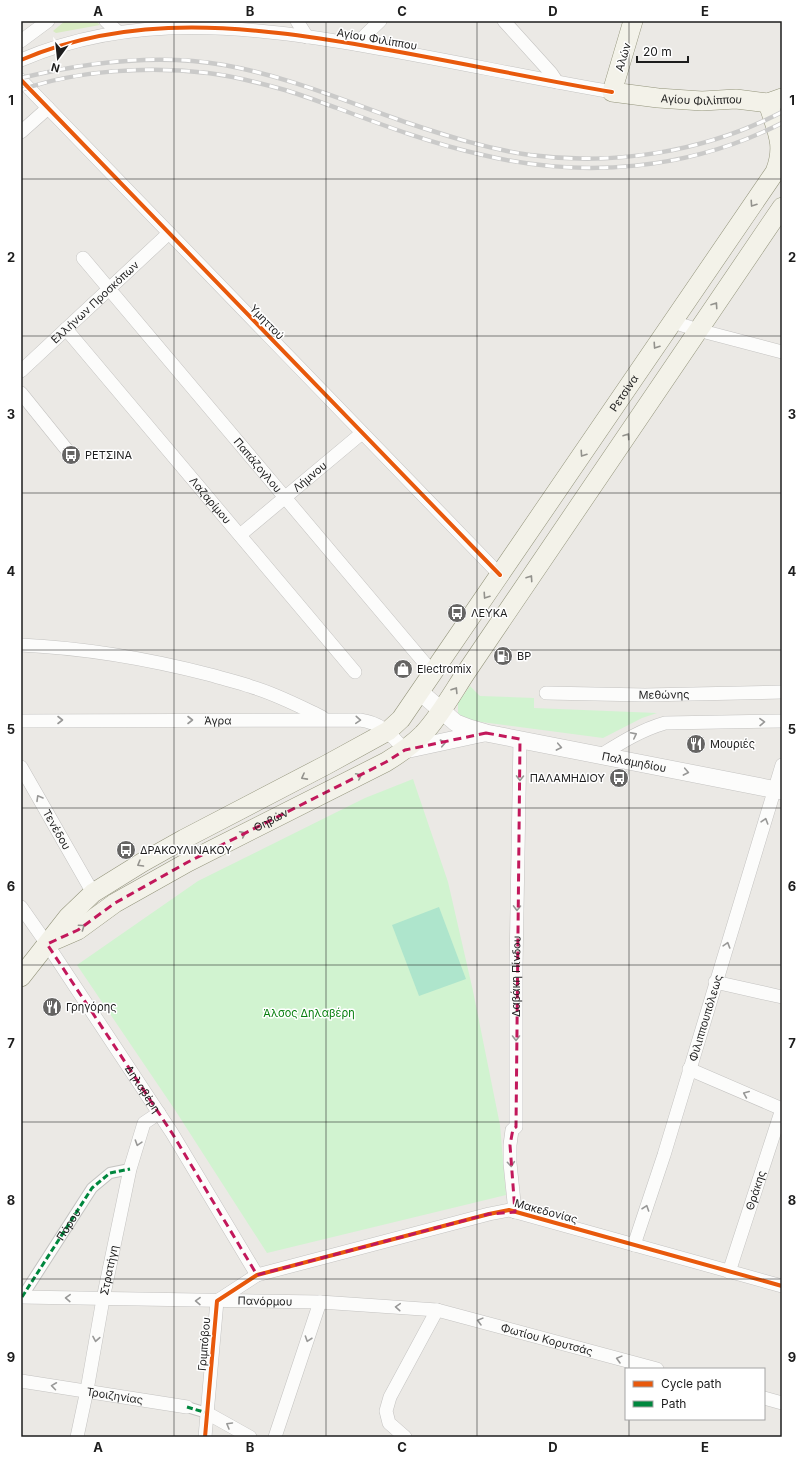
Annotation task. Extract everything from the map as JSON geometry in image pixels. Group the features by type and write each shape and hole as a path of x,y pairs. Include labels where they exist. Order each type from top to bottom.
{"main road":[{"name":"Αλών","path":"612,92 633,21"},
{"name":"Αγίου Φιλίππου","path":"612,92 658,98 702,101 736,99 775,100"},
{"name":"Ρετσίνα","path":"433,673 775,172 781,150 775,100"},
{"path":"698,330 782,207"},
{"name":"Θηβών","path":"47,944 78,930 115,903 188,862 386,762 405,750 423,734 441,711 698,330"},
{"name":"Θηβών","path":"21,977 68,917 93,893 131,869 184,839 388,731 401,719 433,673"}],"street":[{"path":"21,41 48,21"},
{"path":"106,21 118,32"},
{"path":"297,21 307,37"},
{"path":"356,44 380,21"},
{"path":"504,21 551,73 557,82"},
{"name":"Αγίου Φιλίππου","path":"21,60 61,45 118,32 157,28 207,27 244,29 356,44 612,92"},
{"name":"Υμηττού","path":"21,80 500,575"},
{"path":"21,132 48,108"},
{"name":"Ελλήνων Προσκόπων","path":"21,371 169,233"},
{"name":"Παπάζογλου","path":"83,258 433,673"},
{"path":"673,322 782,352"},
{"name":"Λαζαρίμου","path":"66,329 355,672"},
{"path":"21,393 71,455"},
{"name":"Λήμνου","path":"240,536 362,433"},
{"path":"21,645 53,646 95,651 190,670 252,687 297,705 325,719"},
{"name":"Παλαμηδίου","path":"420,692 456,722 486,733 778,790"},
{"name":"Μεθώνης","path":"546,694 645,695 782,692"},
{"name":"Άγρα","path":"21,721 325,719 368,721 381,726 388,731 405,750"},
{"path":"601,755 631,736 649,727 664,723 782,722"},
{"name":"Παλαμηδίου","path":"405,750 486,733"},
{"name":"Δαβάκη Πίνδου","path":"515,1212 510,1145 512,1130 516,1127 516,959 520,739"},
{"name":"Φιλιππουπόλεως","path":"634,1245 664,1155 715,982 778,790 782,765"},
{"name":"Τενέδου","path":"21,767 93,893"},
{"name":"Δηλαβέρη","path":"21,907 159,1113 257,1275"},
{"path":"715,982 782,997"},
{"path":"689,1069 782,1109"},
{"name":"Θράκης","path":"729,1272 782,1109"},
{"name":"Στρατήγη","path":"77,1437 130,1169 144,1123 159,1113"},
{"name":"Πόρου","path":"21,1298 92,1188 110,1173 130,1169"},
{"name":"Μακεδονίας","path":"257,1275 506,1210 782,1286"},
{"path":"217,1301 257,1275"},
{"name":"Πανόρμου","path":"21,1298 320,1302 437,1310"},
{"name":"Γριμπόβου","path":"205,1437 217,1301"},
{"path":"275,1437 320,1302"},
{"path":"405,1437 389,1423 386,1411 390,1397 437,1310"},
{"name":"Φωτίου Κορυτσάς","path":"437,1310 653,1368"},
{"name":"Τροιζηνίας","path":"21,1381 87,1390 187,1407 207,1413"},
{"path":"765,1398 782,1403"},
{"path":"207,1413 250,1437"}],"highlighted area":[{"path":"486,733 520,739 516,1127 513,1129 510,1145 515,1212 489,1214 257,1275 172,1133 47,944 78,930 115,903 188,862 386,762 405,750"}],"green space":[{"path":"65,21 96,21 100,25 56,33 53,31"},
{"path":"470,686 480,696 534,698 534,708 657,713 642,718 603,738 466,720 458,713 458,703"},
{"name":"Άλσος Δηλαβέρη","path":"413,779 448,882 473,991 500,1125 506,1195 267,1253 175,1110 77,965 198,881 365,798"},
{"path":"439,907 466,979 419,996 392,925"}],"railway":[{"path":"21,78 46,72 122,61 198,61 224,65 271,76 317,90 408,123 468,142 530,155 562,158 594,159 659,153 722,137 753,126 782,112"},
{"path":"21,90 66,78 113,71 162,70 218,74 291,92 409,134 464,151 521,162 559,167 597,168 636,166 673,160 711,151 747,139 782,123"}],"marked path":[{"path":"22,1297 92,1188 110,1173 130,1169"},
{"path":"187,1407 207,1413"}],"cycle path":[{"path":"21,60 63,45 106,35 149,29 235,29 278,33 366,46 612,92"},
{"path":"21,80 500,575"},
{"path":"205,1437 217,1301 257,1275 489,1214 509,1210 782,1286"}],"place":[{"name":"ΡΕΤΣΙΝΑ","path":"71,455"},
{"name":"ΛΕΥΚΑ","path":"457,613"},
{"name":"BP","path":"503,656"},
{"name":"Electromix","path":"403,669"},
{"name":"Μουριές","path":"696,744"},
{"name":"ΠΑΛΑΜΗΔΙΟΥ","path":"619,778"},
{"name":"ΔΡΑΚΟΥΛΙΝΑΚΟΥ","path":"126,850"},
{"name":"Γρηγόρης","path":"52,1007"}]}
